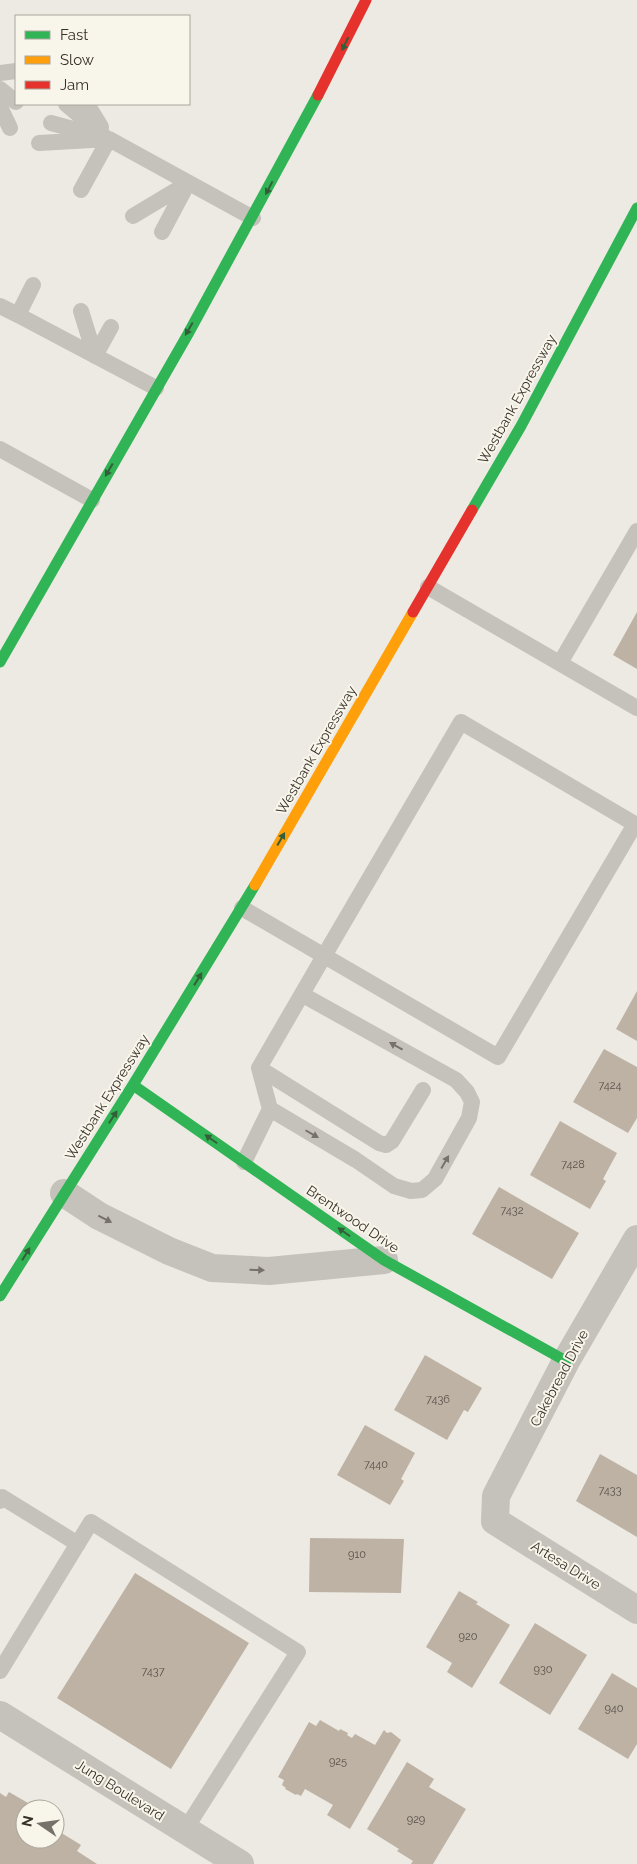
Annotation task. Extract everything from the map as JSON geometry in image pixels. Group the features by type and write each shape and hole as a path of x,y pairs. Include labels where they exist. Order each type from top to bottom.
{"main road":[{"path":"0,662 253,218 332,70 366,0"},
{"name":"Westbank Expressway","path":"0,1296 242,908 521,426 637,208"},
{"name":"Brentwood Drive","path":"133,1085 384,1260 566,1361"}],"street":[{"path":"64,1193 99,1216 169,1251 212,1268 270,1271 384,1260"},
{"name":"Cakebread Drive","path":"495,1521 496,1496 566,1361 637,1239"},
{"name":"Artesa Drive","path":"495,1521 637,1610"},
{"name":"Jung Boulevard","path":"0,1715 240,1864"}],"lane":[{"path":"0,73 15,70"},
{"path":"0,79 15,82"},
{"path":"0,89 15,101"},
{"path":"67,105 109,139 253,218"},
{"path":"88,105 109,139"},
{"path":"0,107 10,128"},
{"path":"50,124 109,139"},
{"path":"39,143 109,139"},
{"path":"82,190 109,139"},
{"path":"133,216 188,183"},
{"path":"162,232 188,183"},
{"path":"18,315 33,285"},
{"path":"0,306 156,388"},
{"path":"81,311 95,356"},
{"path":"95,356 111,327"},
{"path":"0,449 92,500"},
{"path":"560,663 637,531"},
{"path":"428,587 637,708"},
{"path":"242,908 324,956 498,1057 634,824 461,722 324,956 260,1068 270,1109 244,1162"},
{"path":"270,1109 356,1160 394,1186 411,1190 422,1190 435,1179 469,1118 472,1102 456,1080 303,995"},
{"path":"260,1068 379,1143 386,1145 392,1141 423,1090"},
{"path":"1,1498 78,1544"},
{"path":"0,1671 92,1522 298,1652 185,1830"}],"building":[{"path":"637,612 637,669 613,655"},
{"path":"637,991 637,1041 616,1029"},
{"path":"604,1049 637,1067 637,1118 628,1133 573,1102"},
{"path":"560,1121 617,1153 603,1179 606,1181 590,1209 530,1175"},
{"path":"499,1187 579,1233 552,1279 472,1234"},
{"path":"425,1355 482,1388 468,1412 464,1410 447,1440 394,1410"},
{"path":"365,1425 415,1453 401,1479 404,1481 390,1505 337,1475"},
{"path":"600,1454 637,1475 637,1537 576,1501"},
{"path":"310,1538 404,1539 401,1593 309,1592"},
{"path":"135,1573 249,1643 171,1769 57,1698"},
{"path":"459,1591 510,1625 472,1688 447,1672 452,1663 426,1647"},
{"path":"535,1623 587,1655 550,1715 499,1683"},
{"path":"612,1673 637,1688 637,1744 628,1759 578,1729"},
{"path":"320,1720 339,1731 340,1729 348,1733 347,1735 352,1738 355,1734 375,1745 384,1730 387,1733 391,1732 401,1740 350,1829 327,1815 333,1805 305,1789 301,1796 296,1795 285,1789 282,1785 284,1780 278,1777 309,1722 316,1726"},
{"path":"407,1762 434,1779 429,1787 466,1809 433,1864 411,1864 413,1861 397,1851 399,1849 367,1829"},
{"path":"9,1792 21,1799 15,1799 15,1849 65,1849 65,1835 81,1845 77,1851 97,1864 0,1864 0,1793 6,1797"}],"traffic: fast":[{"path":"0,662 188,334 318,95"},
{"path":"472,510 521,426 637,208"},
{"path":"0,1296 133,1085 255,885"},
{"path":"133,1085 384,1260 566,1361"}],"traffic: slow":[{"path":"255,885 413,612"}],"traffic: jam":[{"path":"318,95 366,0"},
{"path":"413,612 472,510"}]}
